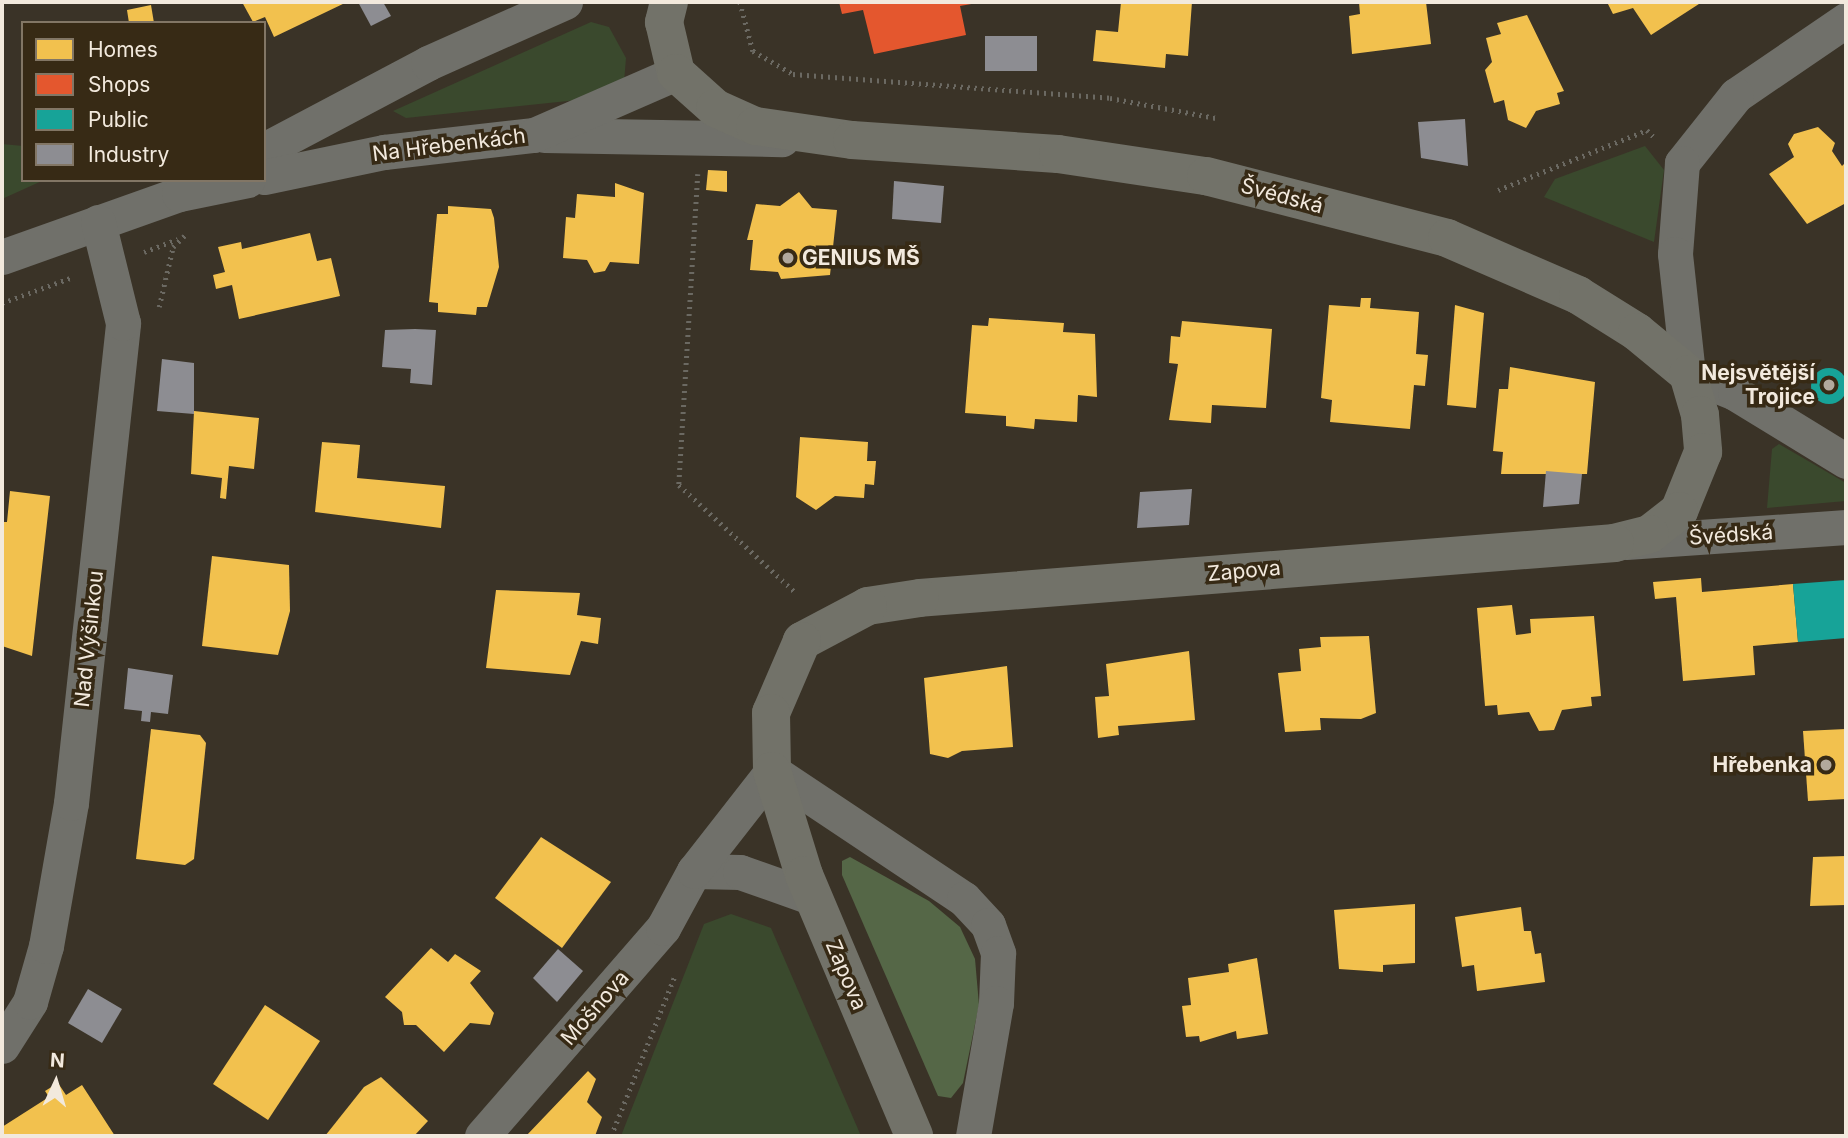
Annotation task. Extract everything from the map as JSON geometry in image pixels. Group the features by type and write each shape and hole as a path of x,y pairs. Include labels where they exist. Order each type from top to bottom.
{"street":[{"path":"266,149 428,63 565,2"},
{"path":"669,2 664,22 676,73"},
{"path":"1688,374 1675,254 1682,163 1736,95 1846,20"},
{"name":"Na Hřebenkách","path":"266,177 384,152 534,135 676,73"},
{"name":"Švédská","path":"676,73 715,108 755,126 852,140 1058,154 1206,176 1447,238 1578,295 1688,374 1735,393 1846,461"},
{"path":"534,135 852,140"},
{"path":"2,257 193,187 232,182"},
{"name":"Nad Výšinkou","path":"2,1046 30,1002 46,946 71,803 123,323 98,222"},
{"name":"Zapova","path":"914,1136 814,898 772,771 771,713 802,641 868,606 1615,543 1650,534 1679,511 1695,485 1703,452 1688,374"},
{"name":"Švédská","path":"1615,543 1846,527"},
{"path":"772,771 964,899 988,925 998,953 996,1003 973,1136"},
{"name":"Mošnova","path":"482,1136 663,928 694,871 772,771"},
{"path":"694,871 740,872 814,898"}],"path":[{"path":"740,2 752,51 793,74 1110,98 1216,118"},
{"path":"1498,190 1647,130 1682,163"},
{"path":"699,165 679,485 796,593"},
{"path":"611,1136 676,974"}],"green space":[{"path":"591,22 609,27 626,58 624,82 606,97 406,118 393,111"},
{"path":"2,144 21,146 21,182 40,182 2,199"},
{"path":"1645,146 1664,170 1654,242 1544,197 1555,179"},
{"path":"1779,444 1846,483 1846,501 1767,508 1772,449"},
{"path":"850,857 929,901 960,927 975,959 979,1005 963,1083 951,1098 938,1096 842,875 842,861"},
{"path":"731,914 771,928 861,1136 621,1136 704,924"}],"building: Homes":[{"path":"242,2 347,2 274,37 265,17 252,21"},
{"path":"1121,2 1192,2 1188,56 1166,54 1165,68 1093,61 1096,30 1118,32"},
{"path":"1359,2 1426,2 1431,44 1352,54 1349,16 1360,14"},
{"path":"1607,2 1702,2 1651,35 1633,8 1613,14"},
{"path":"151,5 154,21 129,21 127,10"},
{"path":"1527,15 1564,91 1557,93 1560,104 1536,111 1526,128 1508,120 1504,100 1494,103 1485,70 1492,62 1486,38 1501,34 1497,23"},
{"path":"1818,127 1835,143 1832,151 1842,166 1846,162 1846,203 1807,224 1769,174 1794,157 1788,144 1794,134"},
{"path":"708,170 727,171 727,192 706,190"},
{"path":"615,183 644,193 639,264 610,262 605,271 594,273 587,260 563,258 566,217 575,218 577,194 615,197"},
{"path":"799,192 812,208 837,210 830,275 781,279 778,272 750,270 753,240 747,240 756,204 780,206"},
{"path":"448,206 491,209 494,218 499,267 487,307 477,307 476,315 438,312 438,303 429,302 437,214 448,214"},
{"path":"310,233 317,261 331,258 340,296 239,319 232,285 216,289 213,275 225,272 218,247 241,242 242,249"},
{"path":"1361,298 1371,298 1370,308 1419,312 1416,354 1428,355 1425,386 1414,385 1410,429 1330,422 1332,400 1321,398 1329,305 1360,307"},
{"path":"1455,305 1484,313 1476,408 1447,405"},
{"path":"989,318 1064,323 1063,332 1095,334 1097,397 1078,395 1077,422 1035,419 1034,429 1006,426 1006,416 965,413 972,325 988,326"},
{"path":"1182,321 1272,329 1266,408 1212,405 1211,423 1169,420 1178,364 1169,363 1171,336 1180,337"},
{"path":"1510,367 1595,382 1587,474 1501,474 1503,452 1493,451 1499,389 1508,389"},
{"path":"194,411 259,418 254,469 229,466 226,499 220,498 222,478 191,474"},
{"path":"800,437 868,442 867,461 876,461 874,485 865,484 864,498 835,496 816,510 796,497"},
{"path":"322,442 360,445 357,478 445,486 441,528 315,512"},
{"path":"10,491 50,496 32,656 2,646 2,522 7,522"},
{"path":"212,556 289,565 290,611 278,655 202,646"},
{"path":"1701,578 1702,592 1793,584 1798,642 1753,646 1755,675 1683,681 1676,597 1655,599 1653,582"},
{"path":"496,590 580,593 577,615 601,618 598,644 581,641 570,675 486,668"},
{"path":"1512,605 1516,635 1531,633 1530,619 1594,616 1601,696 1591,697 1592,706 1562,710 1554,730 1539,731 1529,712 1498,715 1497,705 1485,706 1477,608"},
{"path":"1369,636 1376,713 1361,719 1320,718 1321,730 1285,732 1278,673 1301,671 1299,649 1321,647 1320,637"},
{"path":"1189,651 1195,720 1118,726 1119,735 1098,738 1095,697 1109,696 1106,664"},
{"path":"1007,666 1013,747 962,751 948,758 930,754 924,678"},
{"path":"151,729 200,735 206,743 194,859 185,865 136,859"},
{"name":"Hřebenka","path":"1846,729 1846,799 1808,801 1803,731"},
{"path":"541,837 611,882 562,948 495,898"},
{"path":"1846,856 1846,905 1810,906 1813,857"},
{"path":"1415,904 1415,963 1383,965 1383,972 1339,969 1334,910"},
{"path":"1521,907 1524,931 1531,931 1535,954 1541,953 1545,982 1477,991 1474,965 1462,967 1455,917"},
{"path":"431,948 448,962 455,954 481,971 470,983 494,1013 490,1025 470,1023 444,1052 416,1025 404,1025 402,1012 385,997"},
{"path":"1257,958 1268,1034 1237,1039 1236,1031 1200,1042 1199,1036 1186,1037 1182,1006 1191,1005 1188,978 1229,972 1228,964"},
{"path":"265,1005 320,1041 268,1120 213,1084"},
{"path":"588,1071 596,1079 587,1102 602,1117 595,1136 526,1136"},
{"path":"381,1077 428,1121 414,1136 325,1136 364,1087"},
{"path":"58,1083 66,1095 82,1085 115,1136 2,1136 2,1127 49,1097 45,1091"}],"building: Shops":[{"path":"839,2 977,3 960,6 966,35 874,54 863,10 842,14"}],"building: Public":[{"name":"Nejsvětější Trojice","path":"1829,368 1842,373 1847,386 1842,399 1829,404 1816,399 1811,386 1816,373"},
{"path":"1846,580 1846,638 1798,642 1793,584"}],"building: Industry":[{"path":"358,2 383,2 391,16 371,26"},
{"path":"985,36 1037,36 1037,71 985,71"},
{"path":"1465,119 1468,166 1421,158 1418,122"},
{"path":"894,181 944,186 941,223 892,219"},
{"path":"385,330 436,330 432,385 410,383 411,369 382,367"},
{"path":"162,359 194,363 194,414 157,411"},
{"path":"1546,471 1582,474 1579,504 1543,507"},
{"path":"1192,489 1189,525 1137,528 1140,492"},
{"path":"128,668 173,675 168,714 151,712 150,722 141,721 142,711 124,709"},
{"path":"558,949 583,971 557,1002 533,978"},
{"path":"88,989 122,1009 102,1043 68,1023"}],"place":[{"name":"GENIUS MŠ","path":"788,258"},
{"name":"Nejsvětější Trojice","path":"1829,385"},
{"name":"Hřebenka","path":"1826,765"}]}
